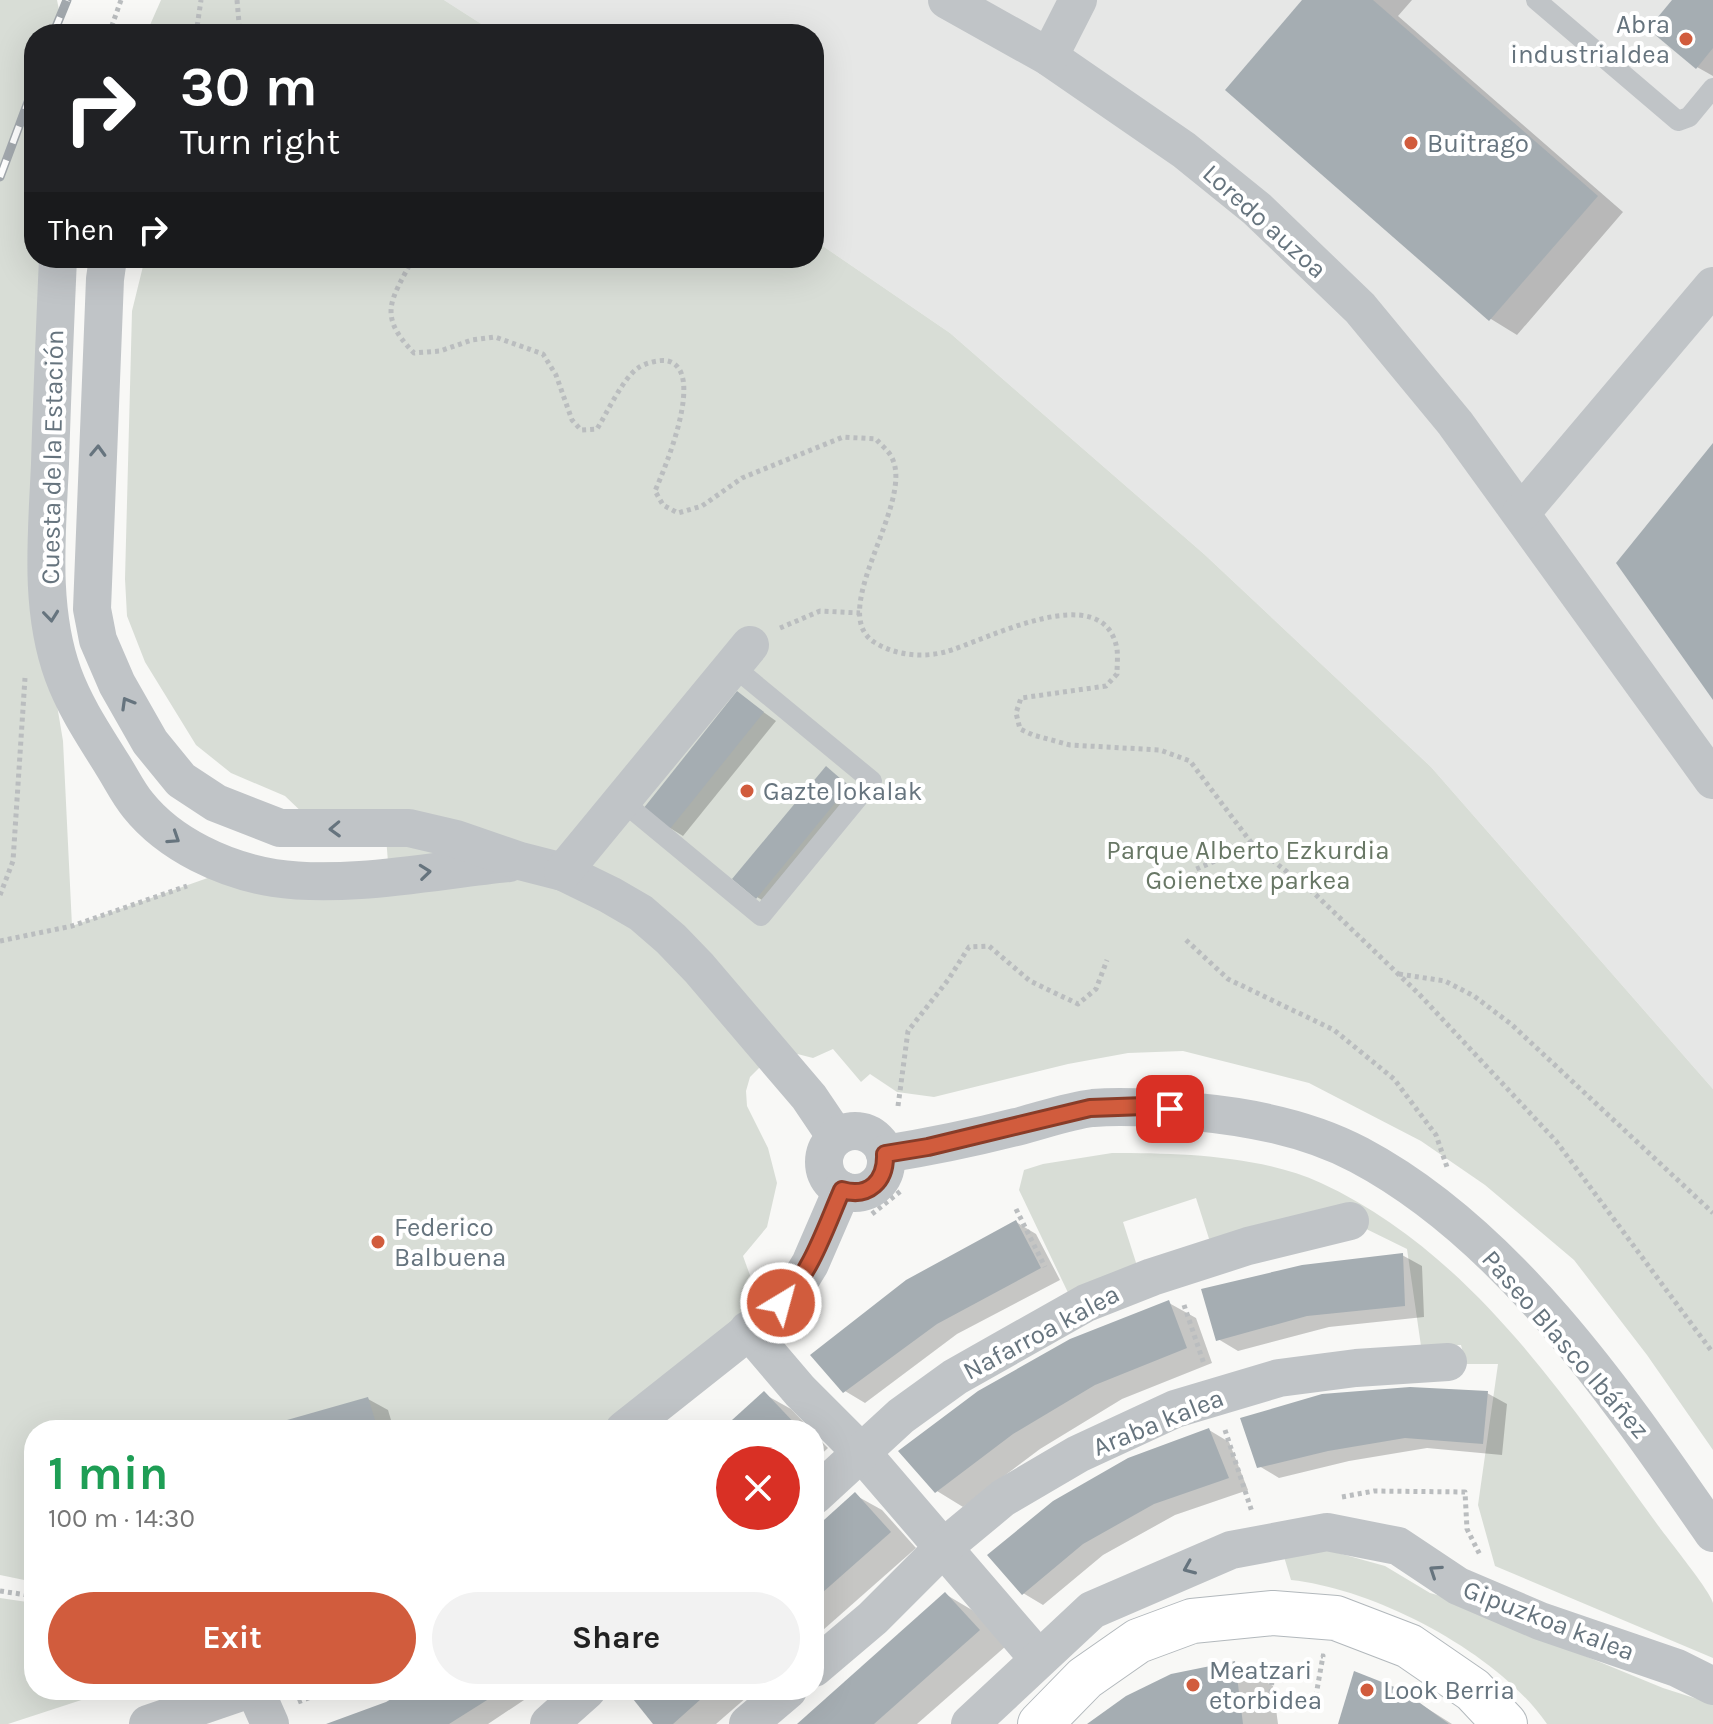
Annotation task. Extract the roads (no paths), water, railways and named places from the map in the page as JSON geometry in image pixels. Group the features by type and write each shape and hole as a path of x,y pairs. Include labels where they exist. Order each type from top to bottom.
{"street":[{"name":"Loredo auzoa","path":"947,0 1049,57 1184,150 1257,209 1360,308 1455,423 1713,780"},
{"path":"1049,57 1078,0"},
{"name":"Cuesta de la Estación","path":"58,268 46,567 53,634 63,673 80,712 138,805 163,830 215,860 270,877 303,882 520,861"},
{"name":"Cuesta de la Estación","path":"107,268 92,609 98,640 117,684 150,742 181,780 216,803 280,828 409,828 456,839 563,872 641,913 671,939 809,1097 836,1137"},
{"path":"1521,513 1713,286"},
{"path":"563,872 742,656"},
{"name":"Paseo Blasco Ibáñez","path":"885,1154 928,1147 1090,1108 1145,1106 1221,1114 1287,1129 1357,1154 1408,1185 1458,1223 1517,1279 1653,1445 1713,1533"},
{"path":"854,1130 865,1132 881,1145 885,1154 884,1173 879,1182 862,1192 842,1190 830,1180 824,1165 826,1150 836,1137 854,1130"},
{"path":"636,1420 768,1316 794,1290 810,1264 842,1190"},
{"name":"Nafarroa kalea","path":"824,1487 901,1416 955,1377 1086,1303 1152,1277 1248,1246 1350,1221"},
{"path":"748,1330 800,1391 861,1452 1038,1658"},
{"name":"Araba kalea","path":"824,1660 873,1618 944,1547 1003,1498 1078,1454 1175,1409 1279,1378 1356,1368 1448,1362"},
{"name":"Gipuzkoa kalea","path":"970,1724 1092,1610 1231,1550 1327,1532 1398,1546 1458,1586 1540,1621 1677,1668 1713,1686"},
{"path":"1040,1724 1085,1678 1138,1641 1192,1621 1273,1613 1336,1618 1409,1646 1473,1690 1505,1724"},
{"path":"148,1724 218,1700"},
{"path":"265,1700 285,1719"},
{"path":"549,1724 576,1700"},
{"path":"748,1724 776,1700"}],"lane":[{"path":"1536,0 1678,121 1689,117 1713,88"},
{"path":"622,801 761,916 872,781 742,656"}],"railway":[{"path":"57,24 67,0"},
{"path":"0,177 24,113"}],"place":[{"name":"Abra industrialdea","path":"1686,39"},
{"name":"Buitrago","path":"1411,143"},
{"name":"Gazte lokalak","path":"747,791"},
{"name":"Federico Balbuena","path":"378,1242"},
{"name":"Meatzari etorbidea","path":"1193,1685"},
{"name":"Look Berria","path":"1367,1690"}],"park label":[{"name":"Parque Alberto Ezkurdia Goienetxe parkea","path":"1248,865"}]}
